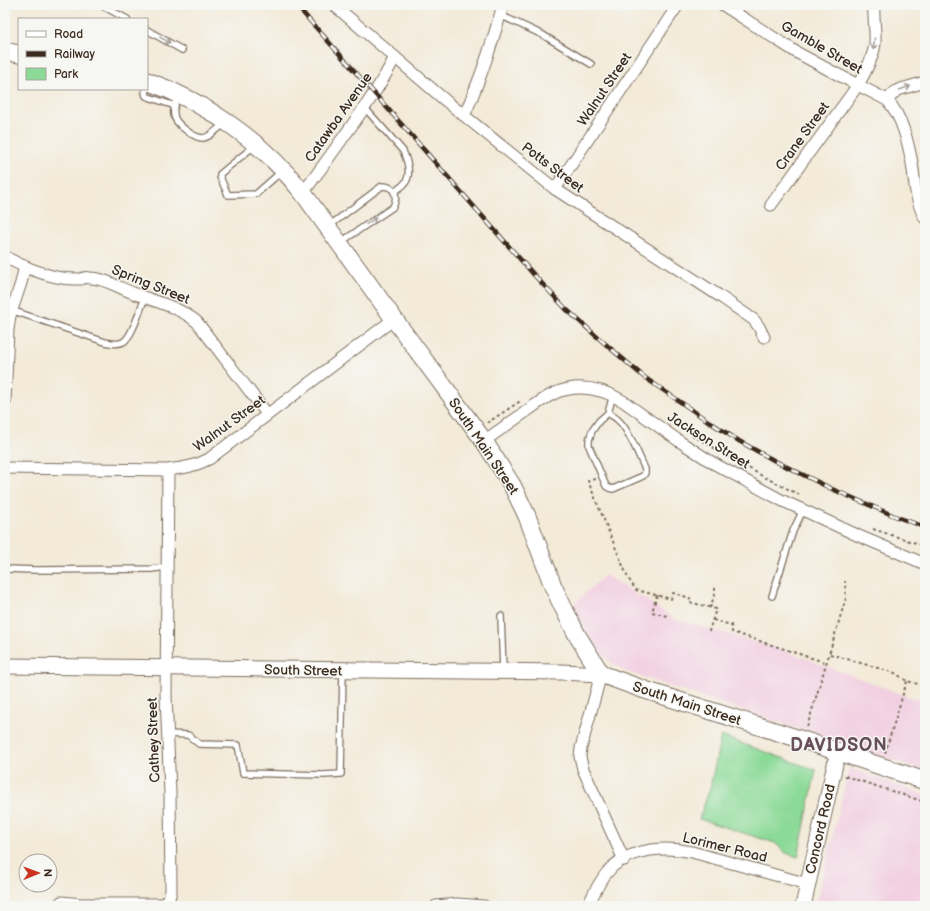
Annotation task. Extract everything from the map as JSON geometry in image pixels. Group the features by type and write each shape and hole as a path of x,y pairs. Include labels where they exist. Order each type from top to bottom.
{"main road":[{"path":"5,51 18,54"},
{"name":"South Main Street","path":"148,86 176,100 200,105 215,114 256,145 291,177 484,441 512,485 527,516 553,586 586,651 601,674 645,690 925,780"}],"street":[{"name":"Potts Street","path":"334,5 554,189 754,320 764,337"},
{"name":"Walnut Street","path":"554,189 678,5"},
{"name":"Gamble Street","path":"723,5 796,52 887,100"},
{"name":"Crane Street","path":"771,206 858,85 865,73 875,44 874,5"},
{"path":"464,115 481,75 502,10"},
{"name":"Catawba Avenue","path":"303,193 383,80 395,57"},
{"path":"925,82 896,91 887,100 891,104 906,138 916,198 925,218"},
{"name":"Spring Street","path":"5,256 12,261 42,273 62,278 98,279 175,308 190,316 197,322 267,414"},
{"path":"5,402 8,329 10,316 9,309 21,283 25,266"},
{"name":"Walnut Street","path":"5,468 168,470 192,466 209,459 394,319"},
{"name":"Jackson Street","path":"484,441 542,400 559,392 578,388 602,390 613,395 713,463 783,501 925,564"},
{"name":"Cathey Street","path":"56,904 164,904 170,898 170,793 166,668 168,470"},
{"name":"South Street","path":"5,666 503,671 601,674"},
{"path":"601,674 581,748 580,757 583,769 624,860"},
{"name":"Concord Road","path":"803,906 838,752"},
{"name":"Lorimer Road","path":"588,906 593,892 600,881 613,867 639,853 652,850 680,850 808,884"},
{"path":"436,906 456,904 484,906"}],"lane":[{"path":"101,5 125,18"},
{"path":"502,10 591,64"},
{"path":"148,31 182,50"},
{"path":"176,100 175,118 184,129 193,135 203,138 208,136 226,122"},
{"path":"364,107 403,151 406,159 409,173 407,179 405,184 394,192"},
{"path":"256,145 220,174 228,196 256,194 283,170"},
{"path":"328,227 382,186 386,186 394,192 396,201 393,207 339,243"},
{"path":"9,309 105,342 118,344 125,342 130,336 145,297"},
{"path":"608,414 617,419 626,430 645,469 645,473 642,476 613,489 606,486 591,453 589,440 592,431 599,421 608,414 613,395"},
{"path":"772,596 793,531 803,510"},
{"path":"5,569 151,569 167,567"},
{"path":"501,616 503,671"},
{"path":"168,734 188,735 199,744 238,745 243,773 322,776 341,774 343,670"}],"path":[{"path":"602,476 588,481 628,578 636,590 671,599 673,594 690,598 689,602 716,609 709,631"},
{"path":"803,740 846,598 845,580"},
{"path":"710,608 715,594 715,586"},
{"path":"656,595 652,612 667,616"},
{"path":"713,620 731,625 732,632 827,663"},
{"path":"829,654 895,673 908,681 925,686"},
{"path":"881,766 908,681"},
{"path":"833,772 925,802"}],"shaded area":[{"path":"605,575 674,619 791,653 925,703 925,771 627,672 613,664 601,653 570,608"},
{"path":"849,768 925,795 925,906 816,906"}],"green space":[{"path":"721,736 816,770 798,857 786,853 775,843 699,819 710,788"}],"railway":[{"path":"296,5 535,276 566,309 644,377 739,441 777,462 832,489 897,517 925,527"}],"district":[{"name":"DAVIDSON","path":"839,745"}]}
